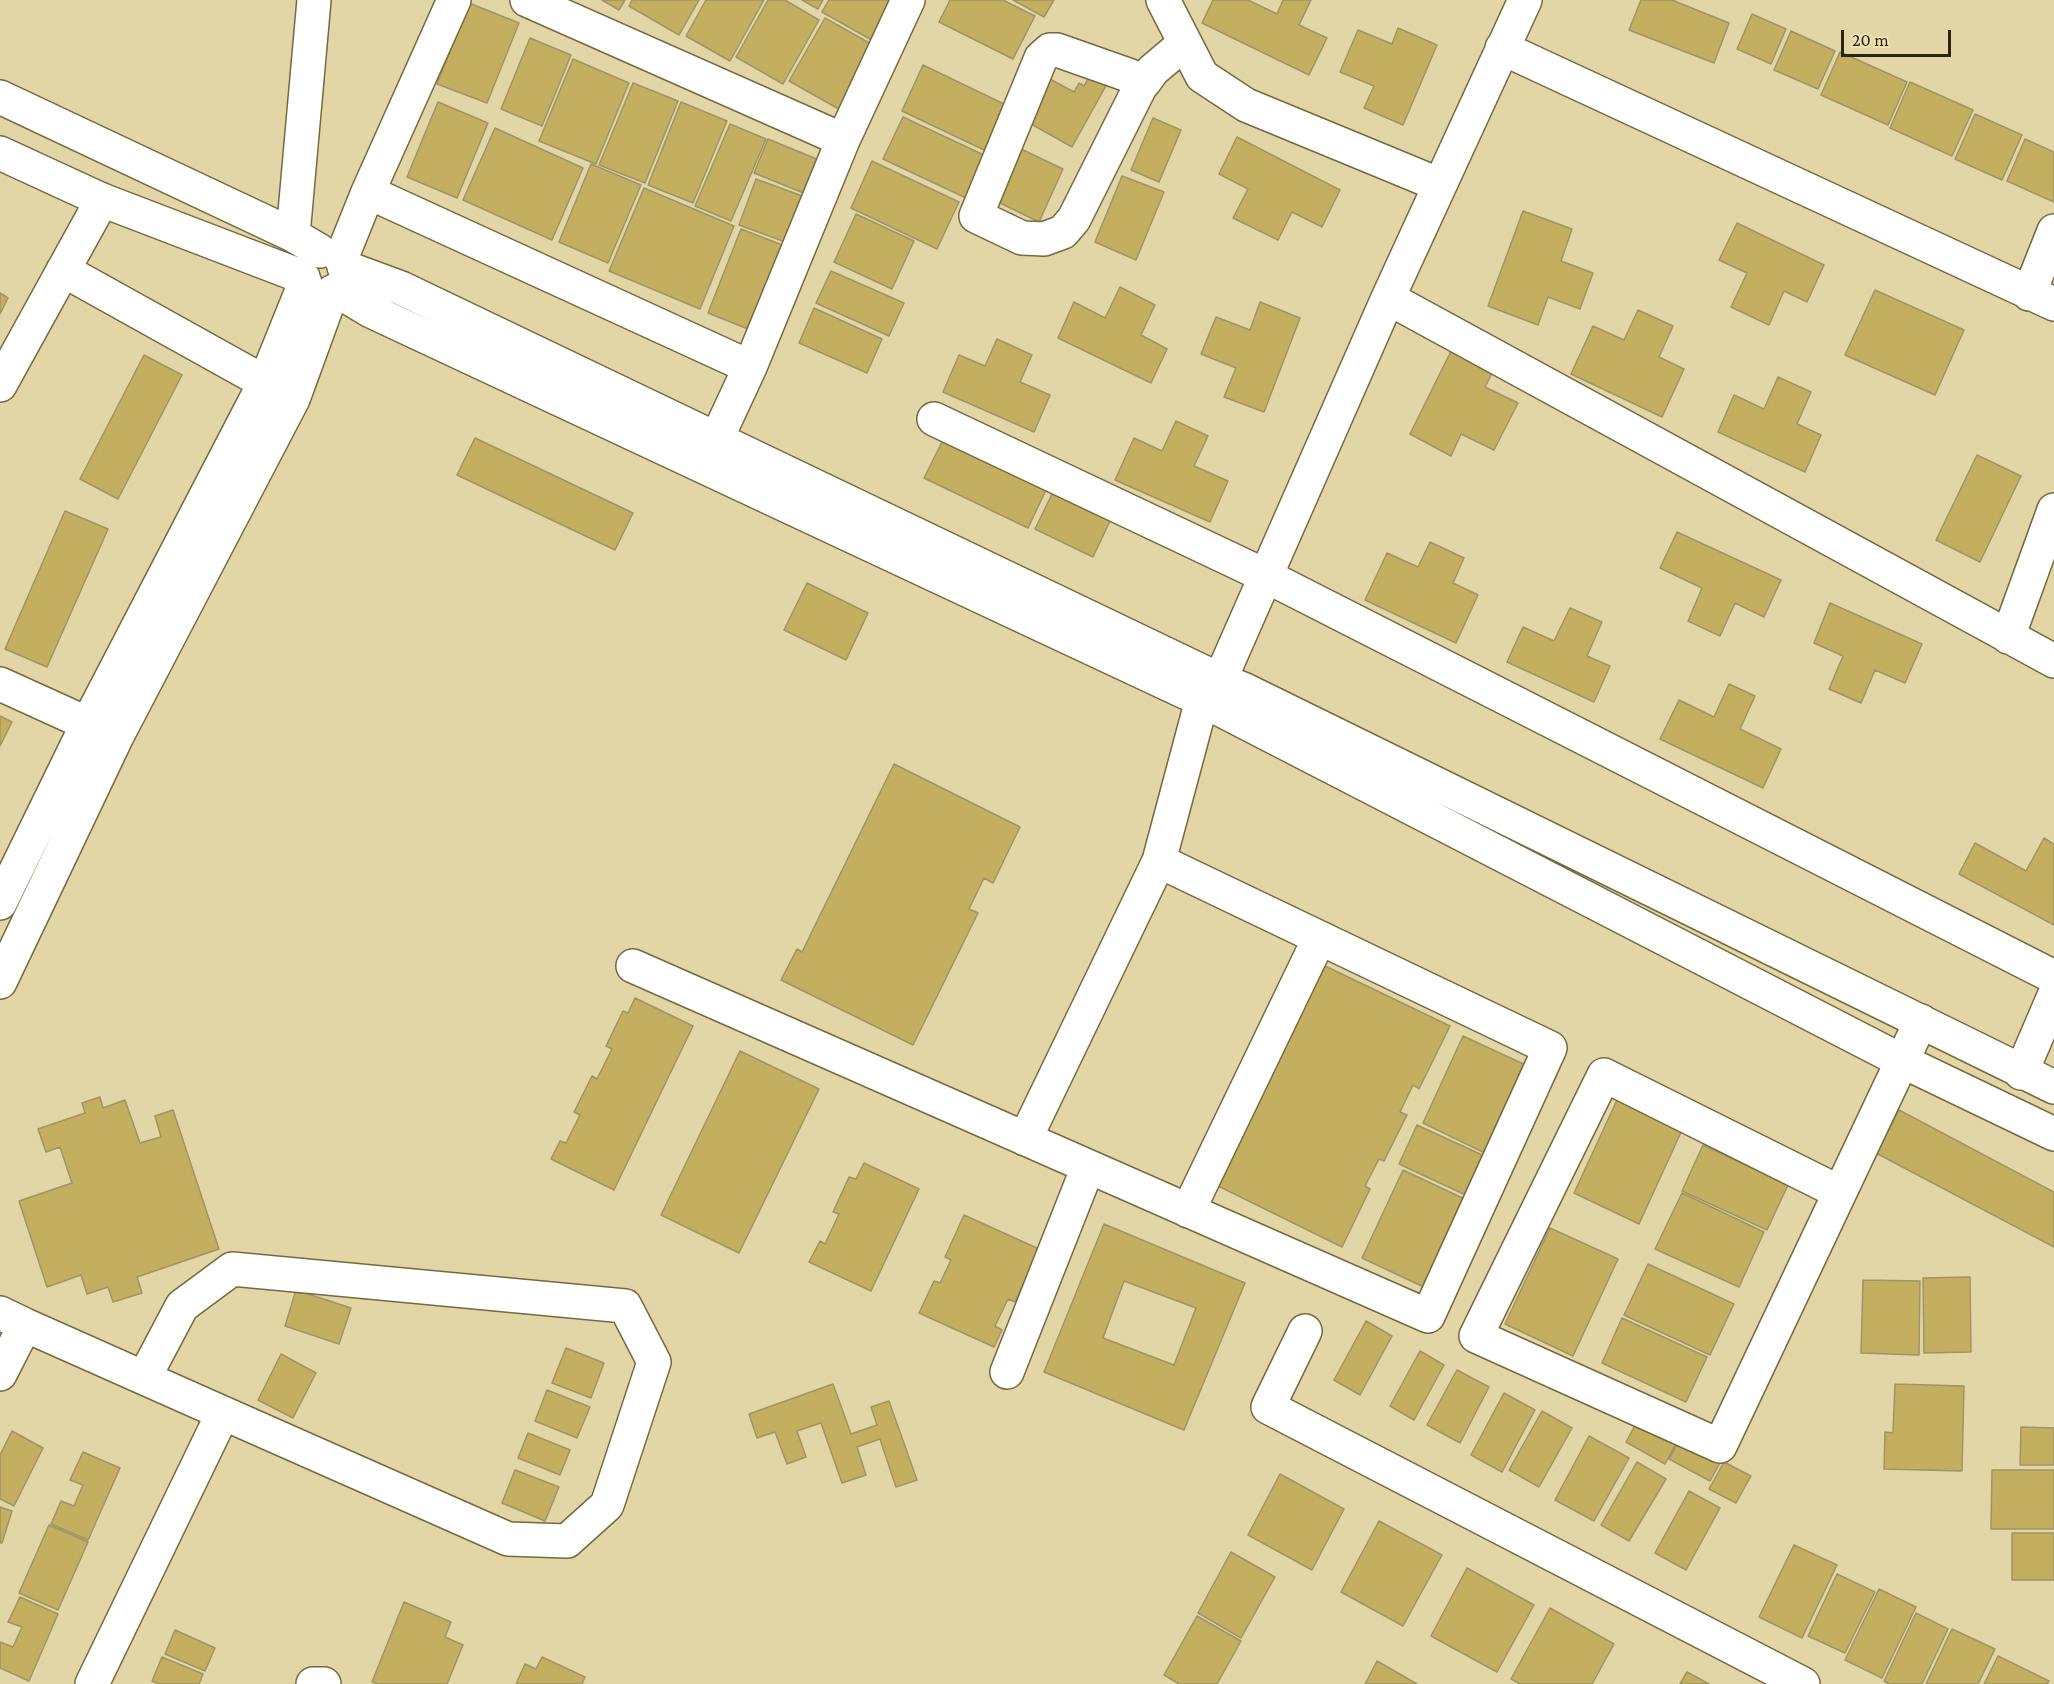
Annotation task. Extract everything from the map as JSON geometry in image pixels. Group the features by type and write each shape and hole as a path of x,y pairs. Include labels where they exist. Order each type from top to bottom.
{"street":[{"path":"0,903 293,399 322,269 314,0"},
{"path":"0,982 102,730 265,382 322,269 368,192 454,0"},
{"path":"527,0 843,140"},
{"path":"717,438 750,367 843,140 908,0"},
{"path":"1163,0 1202,76 1246,105 1440,185"},
{"path":"1025,1139 1159,861 1266,576 1388,298 1525,0"},
{"path":"1145,81 1058,50 1050,50 1041,58 976,216 1022,238 1044,239 1063,232 1074,219 1140,87 1145,81 1153,70 1185,43"},
{"path":"1502,48 2042,299 2054,231"},
{"path":"0,97 322,269 371,311 1222,690 1902,1061 2054,1134"},
{"path":"0,153 102,200 322,269 401,288 717,438 1222,690 1922,1021 2021,1073 2054,1087"},
{"path":"368,192 750,367"},
{"path":"0,385 102,200"},
{"path":"63,270 293,399"},
{"path":"1388,298 2054,661"},
{"path":"934,419 1266,576 2054,977"},
{"path":"2008,637 2054,510"},
{"path":"0,684 102,730"},
{"path":"633,966 1428,1316 1550,1048 1159,861"},
{"path":"1188,1211 1319,939"},
{"path":"2021,1073 2054,996"},
{"path":"1839,1192 1604,1075 1476,1336 1720,1446 1922,1021"},
{"path":"1007,1372 1088,1167"},
{"path":"0,1374 13,1319 144,1378 508,1539 567,1541 607,1505 654,1362 626,1306 232,1269 182,1306 144,1378"},
{"path":"1305,1331 1268,1407 1803,1684"},
{"path":"92,1684 223,1413"},
{"path":"313,1684 324,1684"}],"building":[{"path":"602,0 625,0 619,10"},
{"path":"632,0 699,0 679,35 629,6"},
{"path":"706,0 764,0 730,61 686,36"},
{"path":"768,0 785,0 819,20 783,84 736,57"},
{"path":"802,0 823,0 818,9"},
{"path":"829,0 901,0 877,43 822,12"},
{"path":"950,0 1003,0 1035,16 1013,59 939,22"},
{"path":"1013,0 1054,0 1044,17"},
{"path":"1213,0 1248,0 1277,14 1283,0 1311,0 1299,25 1327,38 1309,75 1202,23"},
{"path":"1641,0 1672,0 1729,23 1714,63 1629,30"},
{"path":"469,3 519,23 487,103 437,84"},
{"path":"1752,14 1786,29 1771,64 1737,49"},
{"path":"825,18 880,49 844,112 789,81"},
{"path":"1398,28 1437,45 1403,125 1364,108 1374,86 1340,72 1358,30 1392,44"},
{"path":"1791,31 1835,51 1818,89 1774,70"},
{"path":"530,38 571,55 542,126 501,109"},
{"path":"1840,52 1907,82 1888,125 1821,95"},
{"path":"573,59 629,83 596,164 539,141"},
{"path":"923,65 1006,105 984,150 902,111"},
{"path":"1090,75 1107,84 1072,147 1024,120 1048,78 1074,92 1079,83 1084,86"},
{"path":"1910,82 1973,110 1952,156 1890,128"},
{"path":"633,83 678,101 645,183 599,165"},
{"path":"438,102 488,123 457,198 407,177"},
{"path":"681,102 727,121 693,203 648,185"},
{"path":"1975,114 2022,135 2002,180 1955,159"},
{"path":"903,117 986,156 966,198 883,159"},
{"path":"1153,118 1181,130 1159,182 1131,170"},
{"path":"730,124 766,139 731,221 695,206"},
{"path":"495,128 583,168 552,240 463,200"},
{"path":"1237,137 1340,190 1322,227 1292,212 1278,240 1233,218 1248,189 1219,174"},
{"path":"768,139 824,162 811,196 754,173"},
{"path":"2025,139 2054,152 2054,202 2007,181"},
{"path":"1019,148 1063,169 1039,222 994,200"},
{"path":"872,161 959,202 937,249 851,208"},
{"path":"591,164 641,185 608,263 559,242"},
{"path":"1122,176 1164,192 1136,260 1095,242"},
{"path":"756,179 805,197 788,243 739,225"},
{"path":"644,188 734,226 700,309 609,271"},
{"path":"1523,211 1572,229 1561,261 1593,273 1580,309 1548,297 1538,325 1488,306"},
{"path":"856,214 914,241 892,289 834,262"},
{"path":"1737,223 1824,265 1807,302 1784,291 1769,325 1731,307 1747,273 1719,260"},
{"path":"741,229 785,246 753,331 708,313"},
{"path":"831,271 904,303 889,336 816,303"},
{"path":"1120,287 1155,305 1141,335 1167,349 1151,383 1058,338 1074,302 1105,318"},
{"path":"1875,290 1964,330 1935,395 1845,355"},
{"path":"0,293 8,298 0,314"},
{"path":"1260,302 1300,318 1264,412 1224,397 1236,368 1201,354 1216,317 1250,330"},
{"path":"814,308 882,339 867,373 799,343"},
{"path":"1638,310 1673,326 1659,357 1684,369 1662,417 1571,374 1593,326 1624,340"},
{"path":"997,339 1032,355 1020,382 1050,395 1034,432 943,392 959,355 985,366"},
{"path":"1454,345 1496,366 1485,387 1518,403 1494,450 1461,434 1451,456 1410,434"},
{"path":"144,355 182,375 118,499 80,479"},
{"path":"1778,377 1811,392 1797,424 1821,435 1805,472 1718,432 1734,395 1764,409"},
{"path":"1176,421 1208,436 1194,466 1228,481 1210,522 1115,480 1134,438 1162,451"},
{"path":"475,438 633,513 615,550 457,475"},
{"path":"943,440 1046,490 1028,528 924,478"},
{"path":"1977,455 2021,476 1980,562 1936,540"},
{"path":"1053,492 1111,519 1093,557 1035,529"},
{"path":"65,511 108,529 47,667 5,649"},
{"path":"1677,532 1781,580 1764,617 1735,603 1720,636 1688,621 1702,588 1660,568"},
{"path":"1430,542 1464,558 1453,583 1478,595 1456,643 1365,600 1387,553 1418,567"},
{"path":"807,583 868,613 846,660 784,630"},
{"path":"1830,603 1922,644 1905,683 1875,670 1861,703 1829,689 1843,656 1814,643"},
{"path":"1570,608 1602,622 1587,656 1610,666 1594,702 1507,662 1523,627 1554,641"},
{"path":"1729,684 1755,696 1740,729 1781,749 1763,788 1660,739 1679,700 1714,717"},
{"path":"0,716 12,722 0,746"},
{"path":"894,764 1020,827 993,883 984,878 969,909 978,913 913,1045 781,980 797,949 802,952"},
{"path":"2044,838 2054,844 2054,925 1959,874 1975,843 2026,871"},
{"path":"1321,964 1450,1026 1419,1089 1413,1085 1400,1112 1407,1115 1384,1161 1379,1159 1365,1186 1370,1189 1342,1247 1208,1181"},
{"path":"635,998 693,1026 614,1190 551,1159 560,1141 566,1143 580,1115 574,1112 592,1076 597,1079 612,1049 606,1046 623,1011 628,1013"},
{"path":"1463,1036 1532,1068 1491,1156 1423,1123"},
{"path":"740,1051 819,1089 739,1253 661,1215"},
{"path":"100,1097 103,1108 125,1100 140,1143 161,1137 155,1116 173,1110 219,1249 137,1277 142,1293 113,1302 108,1287 87,1294 81,1275 47,1287 19,1201 72,1183 60,1147 46,1152 38,1129 85,1113 82,1103"},
{"path":"1618,1098 1683,1128 1639,1224 1574,1193"},
{"path":"1899,1110 2054,1192 2054,1247 1876,1153"},
{"path":"1417,1125 1491,1159 1472,1198 1399,1164"},
{"path":"1703,1145 1788,1185 1767,1230 1682,1191"},
{"path":"864,1163 919,1189 871,1291 809,1262 820,1241 825,1244 839,1214 833,1212 849,1177 856,1179"},
{"path":"1403,1170 1469,1201 1428,1289 1362,1258"},
{"path":"1682,1193 1764,1232 1739,1287 1655,1249"},
{"path":"964,1215 1039,1249 1015,1302 1008,1299 995,1326 1002,1330 994,1347 919,1313 934,1281 940,1283 951,1260 945,1257"},
{"path":"1104,1224 1245,1283 1184,1430 1044,1372","holes":["1124,1281 1196,1308 1174,1365 1103,1338"]},
{"path":"1550,1228 1618,1259 1573,1356 1505,1324"},
{"path":"1648,1264 1734,1304 1710,1355 1624,1315"},
{"path":"1970,1277 1971,1352 1924,1353 1923,1278"},
{"path":"1863,1280 1920,1281 1919,1355 1861,1353"},
{"path":"296,1290 351,1308 339,1344 285,1326"},
{"path":"1622,1318 1707,1357 1686,1402 1602,1363"},
{"path":"1366,1321 1392,1336 1360,1395 1334,1380"},
{"path":"566,1348 604,1363 591,1398 552,1383"},
{"path":"1420,1351 1444,1365 1414,1420 1390,1406"},
{"path":"281,1354 316,1373 293,1418 258,1400"},
{"path":"1457,1370 1489,1387 1460,1443 1427,1425"},
{"path":"833,1384 851,1434 877,1425 871,1407 889,1401 917,1480 896,1487 880,1439 857,1447 866,1475 842,1483 821,1423 797,1431 806,1457 787,1464 775,1432 757,1438 749,1414"},
{"path":"1895,1384 1964,1386 1962,1471 1884,1469 1885,1432 1893,1433"},
{"path":"547,1390 590,1407 577,1438 535,1421"},
{"path":"1504,1393 1535,1410 1502,1472 1471,1455"},
{"path":"1542,1411 1572,1428 1539,1487 1509,1470"},
{"path":"1639,1418 1678,1440 1665,1464 1626,1442"},
{"path":"2021,1427 2054,1428 2054,1465 2020,1465"},
{"path":"12,1431 43,1448 14,1506 0,1499 0,1455"},
{"path":"528,1433 570,1450 560,1475 518,1458"},
{"path":"1589,1436 1629,1458 1594,1521 1555,1500"},
{"path":"1680,1439 1721,1461 1710,1481 1669,1459"},
{"path":"83,1452 120,1468 88,1540 51,1524 61,1501 74,1506 83,1485 70,1480"},
{"path":"1637,1462 1666,1479 1629,1541 1601,1525"},
{"path":"1724,1462 1751,1476 1736,1503 1709,1489"},
{"path":"515,1470 559,1487 545,1521 502,1503"},
{"path":"1992,1470 2054,1470 2054,1529 1991,1529"},
{"path":"1280,1474 1344,1509 1312,1570 1248,1535"},
{"path":"1689,1491 1720,1508 1686,1570 1655,1553"},
{"path":"0,1507 12,1511 2,1543 0,1543"},
{"path":"1379,1521 1442,1555 1403,1626 1341,1592"},
{"path":"49,1525 88,1542 58,1610 19,1593"},
{"path":"2012,1533 2054,1533 2054,1580 2012,1580"},
{"path":"1794,1545 1837,1565 1802,1638 1759,1617"},
{"path":"1231,1552 1275,1577 1241,1638 1198,1613"},
{"path":"1467,1568 1534,1605 1497,1672 1431,1636"},
{"path":"1837,1574 1875,1592 1845,1653 1808,1636"},
{"path":"1879,1589 1916,1607 1882,1678 1845,1660"},
{"path":"20,1597 58,1614 29,1681 0,1668 0,1642 13,1647 22,1627 8,1622"},
{"path":"404,1602 451,1622 445,1637 463,1645 447,1684 378,1684 372,1682"},
{"path":"1550,1608 1614,1644 1592,1684 1520,1684 1511,1679"},
{"path":"1916,1613 1948,1629 1922,1684 1889,1684 1884,1681"},
{"path":"1197,1616 1241,1641 1217,1684 1179,1684 1164,1675"},
{"path":"1952,1629 1995,1649 1978,1684 1926,1684"},
{"path":"175,1630 215,1648 205,1671 165,1654"},
{"path":"1998,1656 2049,1681 2047,1684 1984,1684"},
{"path":"162,1657 203,1674 199,1684 159,1684 152,1681"},
{"path":"542,1657 585,1677 582,1684 516,1684 525,1664 536,1669"},
{"path":"1377,1661 1417,1684 1365,1684"},
{"path":"1687,1672 1709,1684 1680,1684"}]}
